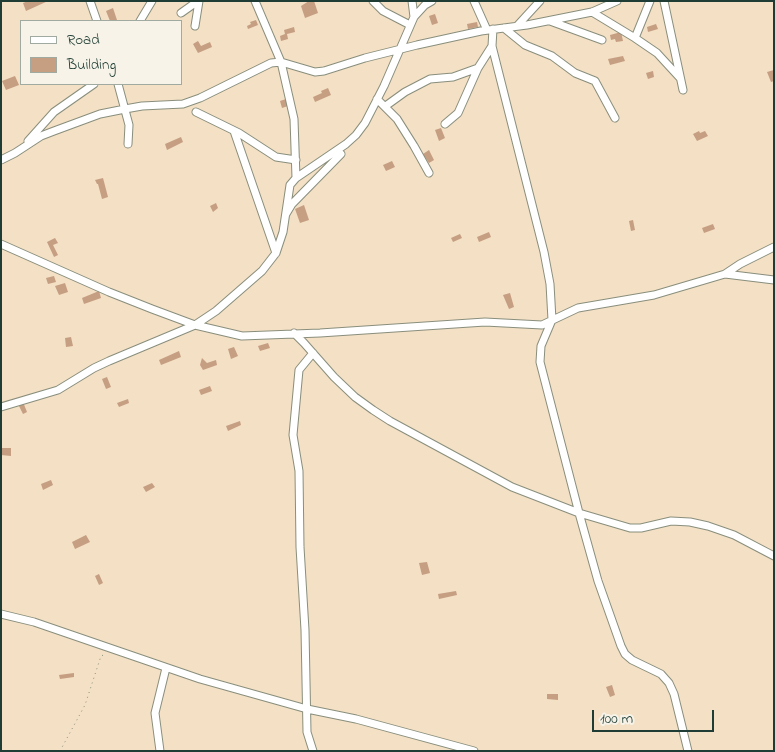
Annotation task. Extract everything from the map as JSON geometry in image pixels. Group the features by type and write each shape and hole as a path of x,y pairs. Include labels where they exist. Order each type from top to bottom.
{"street":[{"path":"90,1 97,20"},
{"path":"141,20 152,1"},
{"path":"181,13 199,1"},
{"path":"195,26 199,1"},
{"path":"255,1 281,62 294,119 296,178"},
{"path":"373,1 383,11 410,25"},
{"path":"412,1 414,17"},
{"path":"1,407 58,390 109,360 196,325 216,312 262,271 276,253 283,232 290,185 296,178 356,135 365,123 377,100 414,17 425,5 432,1"},
{"path":"474,1 490,30 492,46 544,252 550,284 552,320 541,346 540,362 598,581 625,654 632,660 661,674 669,683 674,694 688,751"},
{"path":"517,26 540,1"},
{"path":"1,160 54,130 100,114 142,106 183,104 200,98 271,63 281,62 315,72 324,71 400,49 490,30 550,21 592,12 617,1"},
{"path":"635,38 650,1"},
{"path":"664,1 683,90"},
{"path":"592,12 657,53 680,78"},
{"path":"550,21 602,40"},
{"path":"504,28 525,45 552,56 575,73 595,81 615,118"},
{"path":"445,124 458,113 478,68 492,46"},
{"path":"387,105 404,92 430,79 453,78 478,68"},
{"path":"21,149 54,112 93,85"},
{"path":"118,85 129,126 128,144"},
{"path":"377,100 397,119 429,173"},
{"path":"196,112 234,131 276,157 296,160"},
{"path":"234,131 276,253"},
{"path":"285,217 292,204 341,154"},
{"path":"1,244 109,292 196,325 242,336 485,322 536,325 589,305 654,295 725,274 774,246"},
{"path":"725,274 774,280"},
{"path":"294,333 355,397 390,421 512,487 579,513 630,528 641,528 671,521 690,522 708,526 734,536 774,556"},
{"path":"313,353 299,370 293,427 299,471 307,732 314,751"},
{"path":"1,614 34,622 200,679 307,708 356,718 474,751"},
{"path":"160,751 155,713 166,668"}],"path":[{"path":"60,751 85,705 101,656 116,650"}],"building":[{"path":"28,1 48,1 26,11 23,3"},
{"path":"309,1 314,1 318,13 305,18 301,6"},
{"path":"113,8 117,20 110,20 106,11"},
{"path":"435,14 438,23 432,25 429,16"},
{"path":"256,20 258,25 248,29 247,26 251,24 250,22"},
{"path":"477,22 478,27 468,29 467,24"},
{"path":"656,24 658,29 648,32 647,27"},
{"path":"294,27 295,32 287,34 288,39 281,41 280,36 285,34 284,30"},
{"path":"621,32 623,41 616,42 615,39 611,40 610,35"},
{"path":"198,41 201,46 210,42 212,47 198,53 193,44"},
{"path":"623,56 625,61 610,65 608,59"},
{"path":"774,70 774,81 771,82 767,72"},
{"path":"653,71 654,77 648,79 646,73"},
{"path":"15,76 19,85 6,90 2,81"},
{"path":"328,88 331,95 315,102 313,97"},
{"path":"286,99 288,106 282,108 280,101"},
{"path":"441,128 445,138 439,141 435,130"},
{"path":"699,131 700,133 705,131 708,136 697,141 693,134"},
{"path":"181,137 183,142 167,150 165,144"},
{"path":"429,150 434,160 429,163 423,154"},
{"path":"392,161 395,167 386,171 383,165"},
{"path":"103,178 108,197 102,199 95,180"},
{"path":"216,203 218,208 213,212 210,206"},
{"path":"304,205 309,220 300,223 295,209"},
{"path":"633,220 635,230 631,231 629,221"},
{"path":"713,224 715,229 704,233 702,228"},
{"path":"489,232 491,237 479,242 477,237"},
{"path":"460,234 462,238 453,242 451,238"},
{"path":"55,238 58,243 53,245 58,255 54,257 47,242"},
{"path":"54,276 56,282 48,284 46,278"},
{"path":"65,283 68,292 59,295 55,286"},
{"path":"99,291 101,298 84,304 82,298"},
{"path":"510,293 514,307 509,309 503,295"},
{"path":"71,337 73,346 66,347 65,338"},
{"path":"268,343 270,348 260,351 258,346"},
{"path":"234,347 238,356 231,359 228,349"},
{"path":"179,351 181,357 161,365 159,360"},
{"path":"202,358 207,363 216,360 217,365 203,370 200,365"},
{"path":"107,377 111,387 106,389 102,379"},
{"path":"210,386 212,391 201,395 199,390"},
{"path":"128,399 129,403 119,407 117,403"},
{"path":"23,402 27,412 23,414 18,404"},
{"path":"240,421 241,425 228,431 226,426"},
{"path":"1,448 11,448 11,456 1,455"},
{"path":"51,480 53,485 43,490 41,484"},
{"path":"152,483 155,487 146,492 143,487"},
{"path":"86,535 90,542 75,549 72,542"},
{"path":"427,562 430,573 422,575 419,563"},
{"path":"99,574 103,583 99,585 95,576"},
{"path":"456,591 457,595 439,599 438,594"},
{"path":"74,673 74,677 60,679 59,675"},
{"path":"612,685 615,695 610,697 606,687"},
{"path":"547,694 558,694 558,700 547,699"}]}
